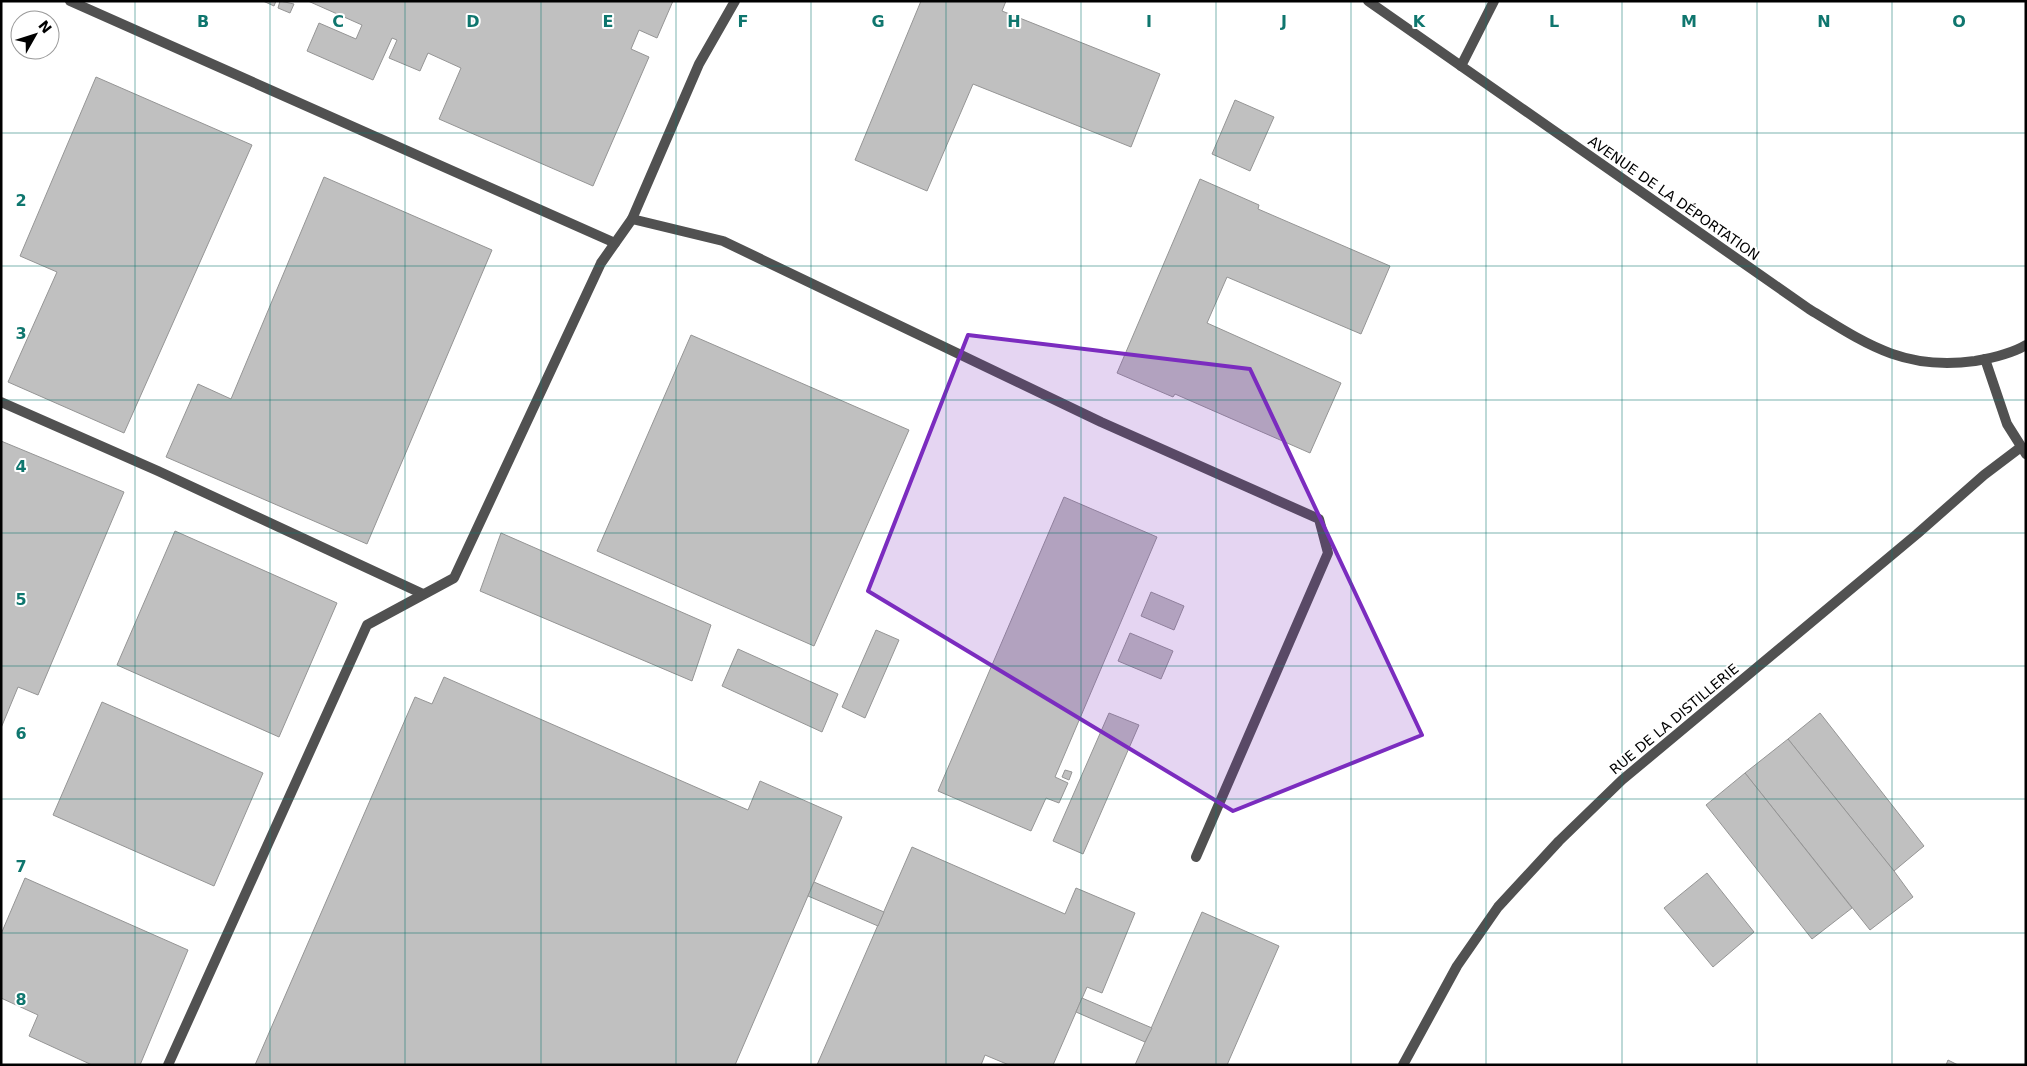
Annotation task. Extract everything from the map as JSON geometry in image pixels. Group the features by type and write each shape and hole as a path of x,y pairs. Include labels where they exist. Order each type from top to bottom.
{"street":[{"path":"70,1 615,243"},
{"path":"168,1065 367,626 454,578 601,263 632,219 699,64 735,1"},
{"name":"AVENUE DE LA DÉPORTATION","path":"1368,1 1809,309 1861,341 1892,355 1924,362 1949,364 1986,359 2026,345"},
{"path":"1461,66 1494,1"},
{"path":"632,219 723,241 1101,422 1319,520 1328,553 1196,857"},
{"path":"1986,359 2008,424 2023,450"},
{"path":"1,402 158,471 423,594"},
{"name":"RUE DE LA DISTILLERIE","path":"1403,1065 1457,966 1498,907 1559,841 1622,780 1917,534 1984,475 2023,450"}],"highlighted area":[{"path":"968,335 1250,369 1422,735 1233,811 868,591"}],"building":[{"path":"263,1 276,1 274,6"},
{"path":"280,1 294,4 290,13 278,8"},
{"path":"308,1 673,1 657,38 639,30 631,49 649,57 593,186 439,119 461,68 428,53 420,71 389,58 397,40 392,38 373,80 307,51 319,23 356,39 362,25"},
{"path":"921,1 1006,1 1002,11 1160,74 1131,147 973,84 927,191 855,160"},
{"path":"96,77 252,145 124,433 8,382 57,272 20,256"},
{"path":"1235,100 1274,117 1250,171 1212,154"},
{"path":"324,177 492,250 367,544 166,457 198,384 231,399"},
{"path":"1200,179 1259,205 1258,209 1390,266 1361,334 1227,277 1207,323 1341,383 1310,453 1175,394 1173,397 1117,373"},
{"path":"691,335 909,430 814,646 597,551"},
{"path":"1,441 124,492 38,695 18,687 1,728"},
{"path":"1064,497 1157,537 1055,777 1068,783 1059,803 1046,798 1031,831 938,791"},
{"path":"175,531 337,603 279,737 117,665"},
{"path":"501,533 711,625 692,681 480,591"},
{"path":"1151,592 1184,606 1174,630 1141,616"},
{"path":"876,630 899,640 865,718 842,707"},
{"path":"1130,633 1173,651 1161,679 1118,661"},
{"path":"738,649 838,694 822,732 722,686"},
{"path":"444,677 748,810 760,781 842,817 735,1065 255,1065 415,697 432,704"},
{"path":"102,702 263,773 214,886 53,815"},
{"path":"1109,713 1139,725 1083,854 1053,841"},
{"path":"1820,713 1924,846 1894,871 1788,739"},
{"path":"1788,739 1913,897 1870,930 1745,773"},
{"path":"1065,770 1072,772 1069,780 1062,777"},
{"path":"1745,773 1852,908 1812,939 1706,805"},
{"path":"912,847 1065,914 1076,888 1135,913 1102,993 1087,987 1053,1065 1009,1065 985,1055 981,1065 817,1065"},
{"path":"1707,873 1754,932 1713,967 1664,908"},
{"path":"25,878 188,950 140,1065 92,1065 29,1036 38,1015 1,998 1,934"},
{"path":"814,882 884,912 878,926 808,896"},
{"path":"1202,912 1279,946 1227,1065 1135,1065"},
{"path":"1082,998 1152,1028 1145,1042 1076,1012"},
{"path":"1948,1060 1958,1065 1946,1065"}]}
